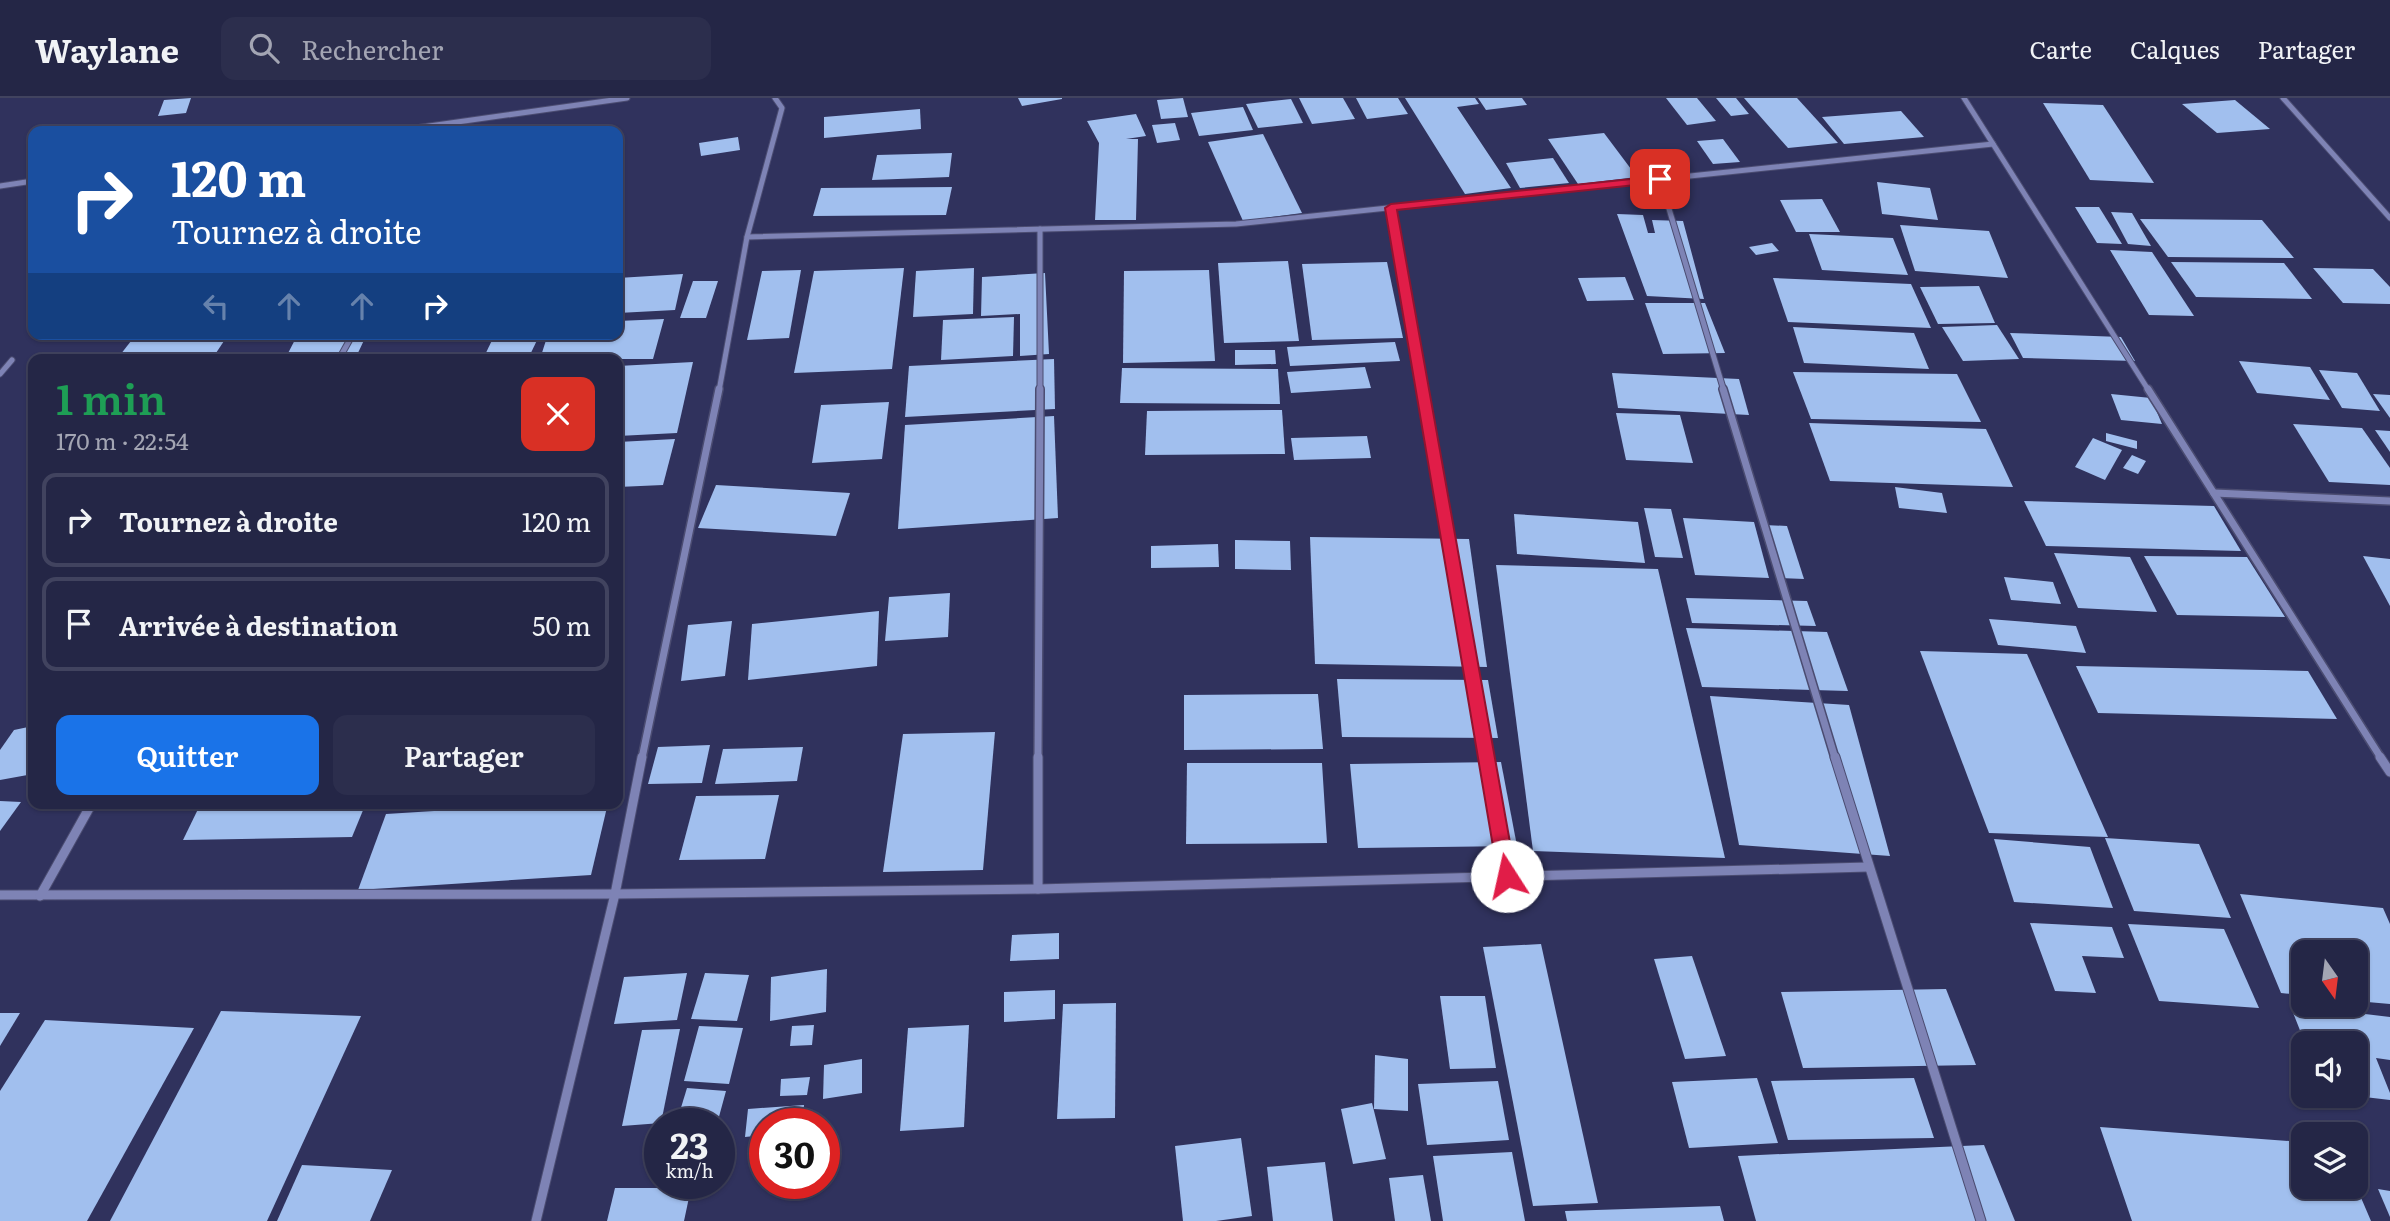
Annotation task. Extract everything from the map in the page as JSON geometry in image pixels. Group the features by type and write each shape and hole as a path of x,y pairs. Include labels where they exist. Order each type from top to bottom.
{"street":[{"path":"429,126 626,98"},
{"path":"537,1221 615,894 681,562 724,369 747,237 782,108 775,98"},
{"path":"1964,98 2390,772"},
{"path":"2283,98 2390,218"},
{"path":"469,126 472,120"},
{"path":"747,237 1236,224 1993,144"},
{"path":"1660,179 1868,867 1981,1221"},
{"path":"0,186 28,182"},
{"path":"1391,208 1507,876"},
{"path":"1038,889 1040,229"},
{"path":"0,374 12,360"},
{"path":"2214,493 2390,502"},
{"path":"40,896 89,809"},
{"path":"0,895 615,894 1038,889 1868,867"}],"building":[{"path":"191,98 186,113 158,116 164,100"},
{"path":"1018,98 1062,98 1062,99 1022,106"},
{"path":"1183,98 1188,117 1161,119 1157,100"},
{"path":"1299,98 1343,98 1355,119 1312,124"},
{"path":"1356,98 1398,98 1408,114 1367,119"},
{"path":"1405,98 1475,98 1479,104 1457,107 1511,188 1465,194"},
{"path":"1478,98 1522,98 1527,105 1486,110"},
{"path":"1666,98 1697,98 1716,121 1687,125"},
{"path":"1716,98 1736,98 1749,114 1731,116"},
{"path":"1744,98 1797,98 1838,143 1788,148"},
{"path":"1291,99 1303,123 1258,128 1246,104"},
{"path":"2235,100 2270,129 2217,133 2182,104"},
{"path":"2043,103 2103,105 2154,183 2090,180"},
{"path":"1243,107 1253,130 1199,136 1191,113"},
{"path":"920,109 921,129 824,138 824,117"},
{"path":"1901,111 1924,137 1844,144 1822,117"},
{"path":"1136,114 1146,136 1126,139 1138,139 1136,220 1095,220 1099,143 1087,121"},
{"path":"1175,123 1180,140 1157,143 1152,125"},
{"path":"1604,133 1637,177 1578,184 1548,139"},
{"path":"1263,134 1302,213 1243,221 1208,142"},
{"path":"738,137 740,150 701,156 699,143"},
{"path":"1723,139 1740,162 1713,164 1697,141"},
{"path":"952,153 949,177 872,180 877,155"},
{"path":"1553,158 1569,183 1520,188 1506,163"},
{"path":"1877,182 1930,188 1938,220 1882,214"},
{"path":"952,187 946,215 813,216 821,188"},
{"path":"1822,199 1840,232 1796,232 1780,200"},
{"path":"2075,207 2099,207 2122,244 2097,243"},
{"path":"2111,212 2132,213 2151,246 2128,244"},
{"path":"1617,214 1643,215 1648,233 1655,233 1652,220 1683,221 1704,299 1647,296"},
{"path":"2140,219 2262,220 2294,258 2168,257"},
{"path":"1900,225 1989,231 2008,278 1915,271"},
{"path":"1809,234 1893,238 1908,275 1822,270"},
{"path":"1772,243 1779,251 1756,255 1749,247"},
{"path":"2110,250 2152,252 2194,316 2149,315"},
{"path":"1288,261 1299,341 1224,343 1218,263"},
{"path":"1387,262 1403,338 1312,340 1302,264"},
{"path":"2171,262 2284,263 2312,299 2196,297"},
{"path":"904,268 892,369 794,373 814,271"},
{"path":"974,268 973,314 913,317 916,271"},
{"path":"2313,268 2373,269 2390,287 2390,304 2343,303"},
{"path":"801,270 789,338 747,340 762,271"},
{"path":"1209,270 1215,361 1123,363 1124,271"},
{"path":"1045,273 1049,354 1020,356 1020,314 981,316 982,277"},
{"path":"683,274 675,310 623,313 623,278"},
{"path":"1625,277 1634,300 1587,301 1578,278"},
{"path":"1773,278 1911,284 1931,328 1788,322"},
{"path":"693,281 718,281 706,318 680,318"},
{"path":"1979,286 1995,323 1938,324 1920,287"},
{"path":"1645,303 1705,303 1725,353 1663,354"},
{"path":"1014,317 1013,356 941,360 943,320"},
{"path":"664,319 653,359 623,359 623,354 542,354 546,340 623,340 623,321"},
{"path":"1997,325 2019,359 1963,361 1942,327"},
{"path":"1793,327 1914,333 1929,369 1804,363"},
{"path":"2010,333 2121,337 2135,361 2023,358"},
{"path":"295,340 364,340 357,354 288,354"},
{"path":"492,340 537,340 530,354 485,354"},
{"path":"131,341 224,341 215,354 121,354"},
{"path":"1395,342 1400,361 1290,366 1287,347"},
{"path":"1235,350 1275,350 1276,364 1235,365"},
{"path":"1054,359 1055,409 905,417 909,366"},
{"path":"2239,361 2310,367 2330,400 2257,393"},
{"path":"693,362 677,433 623,436 623,366"},
{"path":"1365,367 1371,388 1291,393 1287,372"},
{"path":"1122,368 1278,369 1280,404 1120,403"},
{"path":"2319,370 2357,373 2380,411 2342,408"},
{"path":"1793,372 1957,374 1981,422 1811,419"},
{"path":"1612,373 1739,379 1749,415 1618,408"},
{"path":"2111,394 2151,398 2162,424 2121,420"},
{"path":"2373,394 2390,395 2390,418"},
{"path":"889,402 882,459 812,463 821,405"},
{"path":"1282,410 1285,454 1145,455 1147,411"},
{"path":"1616,413 1680,415 1693,463 1626,460"},
{"path":"1054,416 1058,518 898,529 905,425"},
{"path":"1809,423 1986,429 2013,487 1830,481"},
{"path":"2293,424 2362,428 2390,468 2390,485 2329,482"},
{"path":"2375,430 2390,431 2390,452"},
{"path":"2106,433 2137,441 2137,449 2106,441"},
{"path":"1367,436 1371,458 1294,460 1291,438"},
{"path":"2093,438 2122,450 2105,480 2075,467"},
{"path":"675,439 663,485 623,487 623,442"},
{"path":"2132,455 2146,461 2138,474 2123,468"},
{"path":"716,485 850,493 836,536 698,528"},
{"path":"1895,487 1942,493 1947,513 1899,508"},
{"path":"2024,501 2214,506 2241,551 2046,546"},
{"path":"1644,508 1671,509 1683,558 1655,557"},
{"path":"1514,514 1638,522 1645,563 1517,554"},
{"path":"1683,518 1754,522 1769,578 1695,575"},
{"path":"1764,525 1787,526 1804,579 1780,578"},
{"path":"1310,537 1469,539 1487,667 1315,664"},
{"path":"1235,540 1290,541 1291,570 1235,569"},
{"path":"1218,544 1219,567 1151,568 1151,546"},
{"path":"2054,553 2130,557 2157,612 2078,608"},
{"path":"2144,556 2247,557 2285,617 2177,615"},
{"path":"2363,556 2390,559 2390,606"},
{"path":"1496,565 1658,569 1725,858 1533,851"},
{"path":"2004,577 2053,582 2061,604 2011,600"},
{"path":"950,593 948,637 885,641 889,597"},
{"path":"1686,598 1807,601 1816,626 1692,623"},
{"path":"879,611 877,666 748,680 752,624"},
{"path":"1989,619 2076,626 2086,653 1998,645"},
{"path":"732,621 725,676 681,681 688,625"},
{"path":"1686,628 1827,632 1848,691 1702,687"},
{"path":"1920,651 2027,654 2108,837 1989,833"},
{"path":"2076,666 2308,671 2337,719 2098,713"},
{"path":"1337,679 1488,680 1498,738 1342,737"},
{"path":"1318,694 1323,749 1184,750 1184,695"},
{"path":"1710,696 1849,705 1890,856 1739,845"},
{"path":"28,727 28,775 0,780 0,750 14,730"},
{"path":"995,732 983,870 883,872 903,734"},
{"path":"710,745 702,783 648,784 658,747"},
{"path":"803,747 797,781 715,784 723,749"},
{"path":"1501,762 1517,846 1358,848 1350,764"},
{"path":"1187,763 1322,763 1327,843 1186,844"},
{"path":"779,795 765,859 679,860 696,796"},
{"path":"0,801 21,802 0,831"},
{"path":"198,809 364,809 352,837 183,840"},
{"path":"466,809 607,809 591,875 358,890 386,814"},
{"path":"2105,838 2199,844 2231,918 2134,911"},
{"path":"1994,839 2090,847 2113,908 2014,902"},
{"path":"2240,894 2383,908 2390,924 2390,1004 2368,1002 2368,940 2291,940 2291,994 2281,993"},
{"path":"2030,923 2112,927 2124,958 2082,956 2096,993 2055,991"},
{"path":"2128,924 2224,929 2259,1008 2159,1001"},
{"path":"1059,933 1059,959 1010,961 1012,935"},
{"path":"1541,944 1598,1203 1533,1206 1483,947"},
{"path":"1692,956 1726,1056 1685,1059 1654,959"},
{"path":"827,969 826,1012 770,1021 771,977"},
{"path":"687,973 677,1020 614,1024 624,977"},
{"path":"705,973 749,975 737,1021 691,1019"},
{"path":"1946,989 1976,1065 1803,1068 1781,992"},
{"path":"1055,990 1055,1019 1004,1022 1004,992"},
{"path":"1440,996 1485,996 1496,1068 1450,1069"},
{"path":"1116,1003 1115,1118 1057,1119 1063,1004"},
{"path":"221,1011 361,1016 267,1221 110,1221"},
{"path":"0,1013 20,1013 0,1046"},
{"path":"2368,1014 2390,1017 2390,1060 2376,1058 2390,1093 2390,1100 2368,1097 2368,1031 2300,1031 2295,1017 2368,1017"},
{"path":"45,1020 194,1028 87,1221 0,1221 0,1091"},
{"path":"814,1025 812,1045 790,1046 792,1026"},
{"path":"969,1025 964,1127 900,1131 908,1028"},
{"path":"699,1026 743,1028 729,1084 684,1081"},
{"path":"680,1029 664,1108 644,1108 644,1124 622,1126 642,1030"},
{"path":"1375,1055 1408,1059 1408,1111 1374,1109"},
{"path":"862,1059 862,1093 823,1099 824,1065"},
{"path":"810,1077 807,1095 780,1096 781,1079"},
{"path":"1757,1078 1778,1143 1689,1148 1672,1082"},
{"path":"1914,1078 1934,1138 1788,1140 1771,1081"},
{"path":"1498,1081 1509,1140 1427,1145 1418,1084"},
{"path":"687,1088 726,1091 721,1108 681,1108"},
{"path":"1372,1103 1386,1159 1353,1164 1341,1109"},
{"path":"804,1105 804,1108 762,1108"},
{"path":"748,1109 749,1137 745,1137"},
{"path":"2100,1127 2291,1141 2291,1199 2362,1199 2371,1221 2132,1221"},
{"path":"1241,1138 1252,1216 1216,1221 1183,1221 1175,1146"},
{"path":"1984,1145 2015,1221 1756,1221 1738,1156"},
{"path":"1512,1152 1525,1221 1443,1221 1433,1156"},
{"path":"1325,1162 1333,1221 1273,1221 1267,1167"},
{"path":"302,1165 392,1170 370,1221 277,1221"},
{"path":"1423,1175 1431,1221 1395,1221 1389,1178"},
{"path":"615,1188 644,1188 644,1199 689,1199 684,1221 607,1221"},
{"path":"2378,1189 2390,1191 2390,1217"},
{"path":"1720,1206 1724,1221 1567,1221 1565,1211"}],"route":[{"path":"1507,876 1391,208 1660,179"}]}
